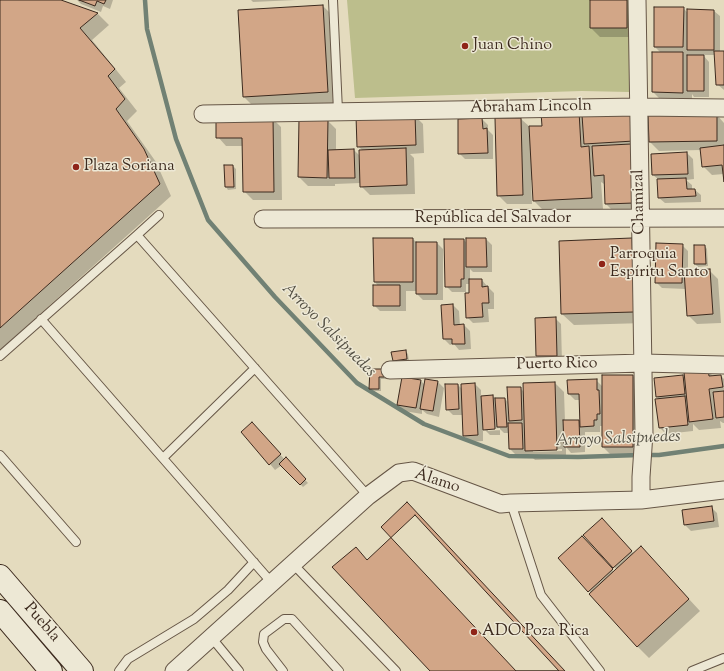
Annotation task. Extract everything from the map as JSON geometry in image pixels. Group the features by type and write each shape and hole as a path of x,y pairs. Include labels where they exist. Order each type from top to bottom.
{"main road":[{"name":"Puebla","path":"0,576 82,671"},
{"name":"Puebla","path":"2,618 52,671"}],"street":[{"name":"Chamizal","path":"637,0 644,433 641,500"},
{"name":"Abraham Lincoln","path":"203,114 638,107 724,108"},
{"name":"República del Salvador","path":"263,219 724,218"},
{"name":"Puerto Rico","path":"390,370 643,363 724,365"},
{"name":"Álamo","path":"174,671 368,496 399,473 413,471 501,504 641,500 724,490"}],"lane":[{"path":"334,0 338,111"},
{"path":"0,356 159,215"},
{"path":"137,235 368,496"},
{"path":"41,319 272,583"},
{"path":"163,458 255,368"},
{"path":"0,455 76,542"},
{"path":"511,503 541,595 600,671"},
{"path":"119,671 128,659 194,619 228,590 254,562"},
{"path":"294,564 396,671"},
{"path":"283,671 266,649 263,642 264,634 284,619 292,619 339,671"},
{"path":"211,637 239,671"},
{"path":"692,671 724,658"}],"green space":[{"name":"Juan Chino","path":"347,0 630,0 629,92 582,91 355,98"}],"building":[{"name":"Plaza Soriana","path":"0,0 61,0 98,13 80,28 115,69 108,76 125,99 116,109 144,149 160,184 0,328"},
{"path":"79,0 106,0 104,4 97,1 95,6"},
{"path":"590,0 627,0 627,28 590,28"},
{"path":"323,5 328,92 243,97 238,10"},
{"path":"654,7 684,7 683,47 654,47"},
{"path":"687,9 714,10 714,50 687,50"},
{"path":"714,51 724,51 724,85 716,85"},
{"path":"652,52 683,52 683,93 652,92"},
{"path":"687,55 704,55 704,91 687,91"},
{"path":"579,111 581,147 589,146 592,198 533,201 529,126 542,126 541,113"},
{"path":"632,113 634,141 584,144 582,115"},
{"path":"415,114 416,145 357,147 356,116"},
{"path":"717,114 717,141 649,142 648,115"},
{"path":"216,117 273,117 274,192 243,192 242,138 216,138"},
{"path":"482,118 483,129 487,128 488,153 458,154 458,119"},
{"path":"495,118 521,118 523,195 497,196"},
{"path":"299,119 328,119 327,178 298,177"},
{"path":"631,144 634,203 605,204 604,175 594,176 592,146"},
{"path":"724,145 724,182 722,165 702,167 700,148"},
{"path":"406,148 407,185 360,187 359,150"},
{"path":"354,149 355,178 329,178 328,150"},
{"path":"687,152 688,174 652,175 651,154"},
{"path":"224,165 233,165 234,187 225,187"},
{"path":"686,178 687,189 695,189 696,196 658,198 657,179"},
{"path":"373,238 413,238 413,282 374,282"},
{"path":"466,238 486,238 487,267 466,267"},
{"path":"632,238 634,312 561,314 559,241"},
{"path":"444,239 464,239 464,279 461,279 461,287 445,287"},
{"path":"416,242 437,242 437,294 416,294"},
{"path":"656,243 683,244 682,283 655,283"},
{"path":"694,245 705,245 706,264 694,264"},
{"path":"710,269 713,314 687,316 684,270"},
{"path":"469,279 482,279 482,287 488,286 489,303 482,303 483,317 466,318 465,293 469,293"},
{"path":"373,285 400,285 400,306 373,306"},
{"path":"453,304 454,325 464,324 465,344 452,344 452,339 443,339 441,305"},
{"path":"556,317 557,356 536,356 535,318"},
{"path":"406,350 407,359 393,361 391,352"},
{"path":"370,369 385,369 384,377 379,377 379,389 369,389"},
{"path":"708,369 709,376 721,375 723,387 709,389 713,419 689,422 684,372"},
{"path":"602,375 633,375 633,447 602,447"},
{"path":"683,375 685,394 656,397 654,378"},
{"path":"402,377 421,380 416,408 397,405"},
{"path":"425,379 438,381 433,411 420,409"},
{"path":"597,379 600,414 597,414 597,420 594,420 594,426 580,427 579,394 568,394 567,380"},
{"path":"555,382 557,450 525,451 523,383"},
{"path":"475,383 478,435 463,436 461,384"},
{"path":"445,384 458,384 459,409 446,410"},
{"path":"507,387 521,387 522,420 509,421"},
{"path":"724,391 724,417 716,418 713,392"},
{"path":"493,395 495,429 483,430 481,396"},
{"path":"685,396 688,425 659,428 655,399"},
{"path":"495,398 505,398 507,427 497,427"},
{"path":"563,420 579,420 580,447 564,447"},
{"path":"252,422 281,454 269,465 241,432"},
{"path":"508,423 522,423 523,449 509,449"},
{"path":"286,457 306,479 300,485 279,464"},
{"path":"407,502 565,671 516,671 381,527"},
{"path":"712,506 714,521 684,525 682,510"},
{"path":"415,515 559,671 430,671 332,567 356,547 367,560"},
{"path":"602,518 632,551 613,568 583,535"},
{"path":"582,536 613,569 588,592 558,558"},
{"path":"641,546 689,599 637,647 589,594"}],"waterway":[{"name":"Arroyo Salsipuedes","path":"145,0 147,29 176,139 208,220 275,297 357,383 424,424 509,456 578,457 639,455"},
{"name":"Arroyo Salsipuedes","path":"646,455 659,455 724,446"}],"place":[{"name":"Juan Chino","path":"465,46"},
{"name":"Plaza Soriana","path":"76,167"},
{"name":"Parroquia Espíritu Santo","path":"602,264"},
{"name":"ADO Poza Rica","path":"474,632"}]}
